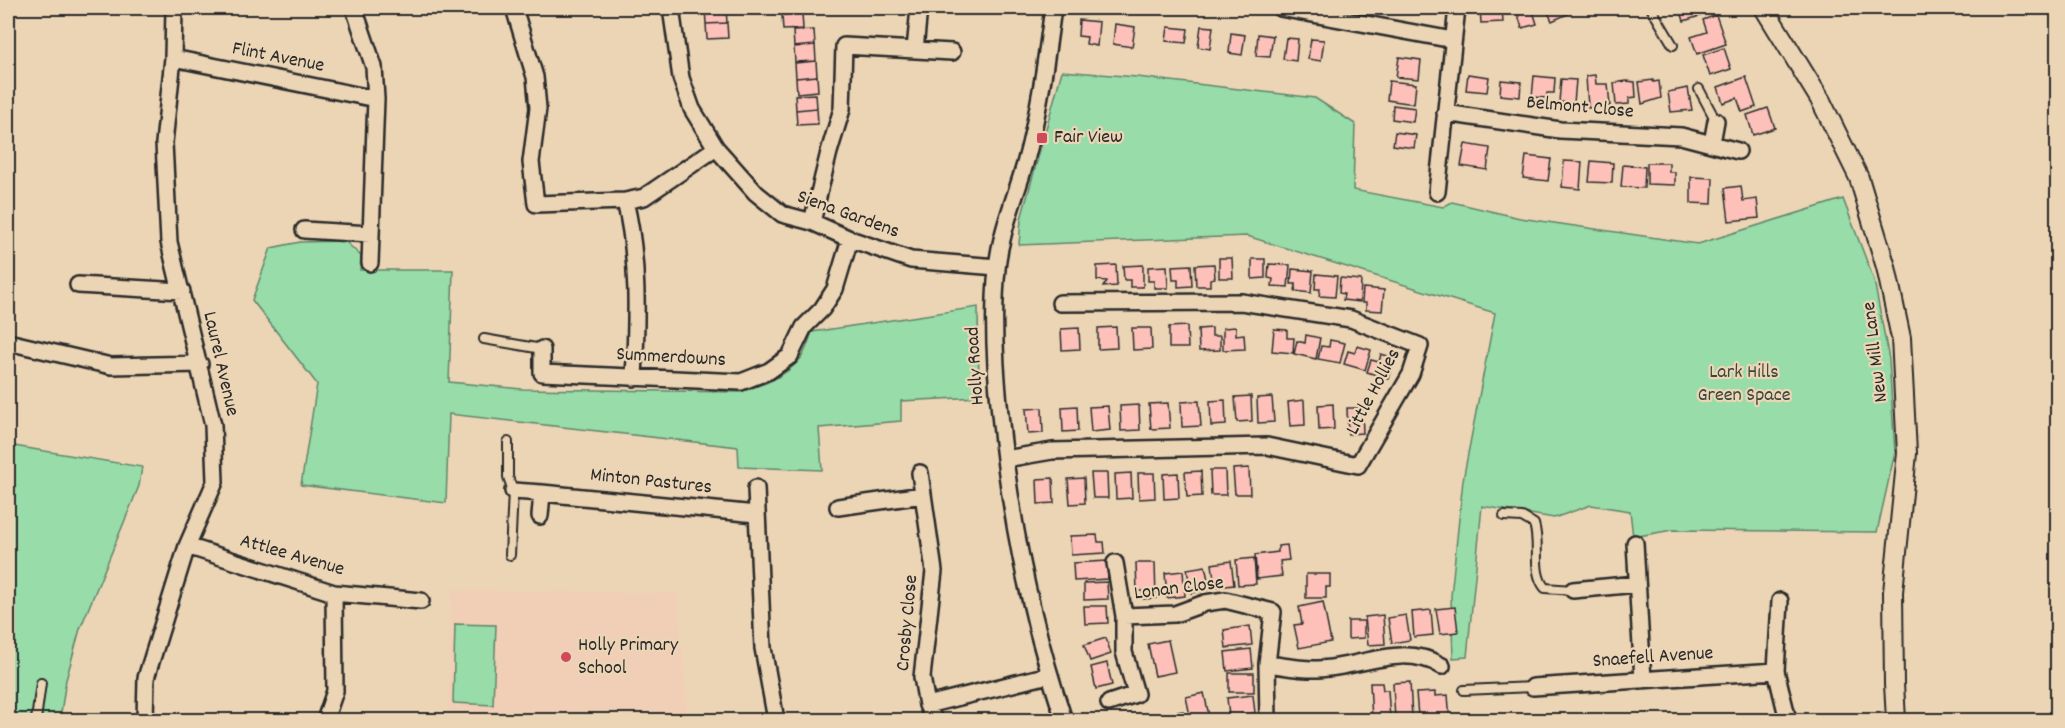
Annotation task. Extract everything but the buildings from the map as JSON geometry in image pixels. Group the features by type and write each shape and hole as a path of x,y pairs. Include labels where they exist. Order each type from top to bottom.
{"street":[{"name":"Laurel Avenue","path":"146,720 146,678 187,546 215,482 213,425 170,242 164,143 173,58 174,8"},
{"path":"354,8 374,67 376,99 370,263"},
{"path":"514,8 535,77 538,108 531,162 536,204 625,201 644,197 716,148"},
{"name":"Siena Gardens","path":"671,8 681,78 692,109 716,148 756,193 782,213 812,222 850,239 911,260 997,267"},
{"path":"915,50 919,8"},
{"name":"Holly Road","path":"1053,8 1040,99 1025,164 1005,225 997,267 994,312 995,365 1005,459 1022,563 1049,675 1064,720"},
{"path":"1288,8 1454,40"},
{"path":"1437,192 1457,8"},
{"name":"New Mill Lane","path":"1764,8 1821,101 1859,178 1886,267 1900,338 1907,453 1893,592 1896,720"},
{"path":"812,222 842,109 843,46 952,52"},
{"name":"Flint Avenue","path":"173,58 376,99"},
{"name":"Belmont Close","path":"1445,113 1560,130 1681,136 1738,151"},
{"path":"1712,143 1716,121"},
{"path":"625,201 634,259 637,328 634,378"},
{"path":"304,230 370,234"},
{"name":"Summerdowns","path":"542,349 542,373 741,382 769,371 789,356 804,327 822,309 835,289 850,239"},
{"path":"78,285 182,291"},
{"name":"Little Hollies","path":"1005,459 1052,451 1267,446 1358,465 1411,374 1420,346 1351,319 1241,303 1060,303"},
{"path":"8,342 111,366 200,364"},
{"name":"Crosby Close","path":"920,473 934,571 922,677 927,705 934,720"},
{"path":"756,488 763,648 776,720"},
{"name":"Minton Pastures","path":"513,492 756,514"},
{"path":"540,516 542,493"},
{"path":"838,507 923,495"},
{"path":"1635,543 1643,680"},
{"name":"Attlee Avenue","path":"187,546 334,593 422,601"},
{"path":"1115,563 1124,616"},
{"path":"1573,590 1637,584"},
{"path":"325,720 334,691 334,593"},
{"name":"Lonan Close","path":"1109,703 1136,694 1124,652 1124,616 1175,614 1205,603 1225,600 1273,612 1267,664"},
{"path":"1780,601 1776,671 1788,720"},
{"path":"1268,720 1267,664 1317,669 1348,666 1385,656 1428,658 1442,666"},
{"name":"Snaefell Avenue","path":"1533,687 1776,671"},
{"path":"927,705 1049,675"}],"lane":[{"path":"1651,8 1673,45"},
{"path":"1700,89 1716,121"},
{"path":"484,339 542,349"},
{"path":"508,442 508,477 513,492 510,555"},
{"path":"1504,516 1522,517 1534,524 1538,542 1537,564 1540,583 1545,588 1573,590"},
{"path":"36,720 41,683"},
{"path":"1464,690 1533,687"}],"shaded area":[{"name":"Holly Primary School","path":"451,590 677,593 688,720 448,720"}],"green space":[{"name":"Lark Hills Green Space","path":"1062,71 1137,77 1315,98 1355,124 1353,190 1443,207 1452,202 1520,218 1698,244 1843,199 1874,280 1889,359 1895,452 1877,532 1672,530 1633,537 1630,511 1591,505 1554,518 1482,506 1467,657 1453,658 1451,596 1463,480 1495,313 1247,236 1019,245 1021,219"},
{"path":"345,241 361,256 360,270 453,270 449,382 522,389 740,392 765,383 795,365 803,355 812,332 978,307 979,397 901,401 901,421 819,428 822,470 739,467 738,447 449,414 446,503 301,485 317,384 252,300 271,248 300,242"},
{"path":"8,445 142,467 139,486 80,629 66,680 60,720 8,720"},
{"path":"455,624 496,625 493,705 453,703"}],"place":[{"name":"Fair View","path":"1042,138"},
{"name":"Holly Primary School","path":"566,657"}]}
